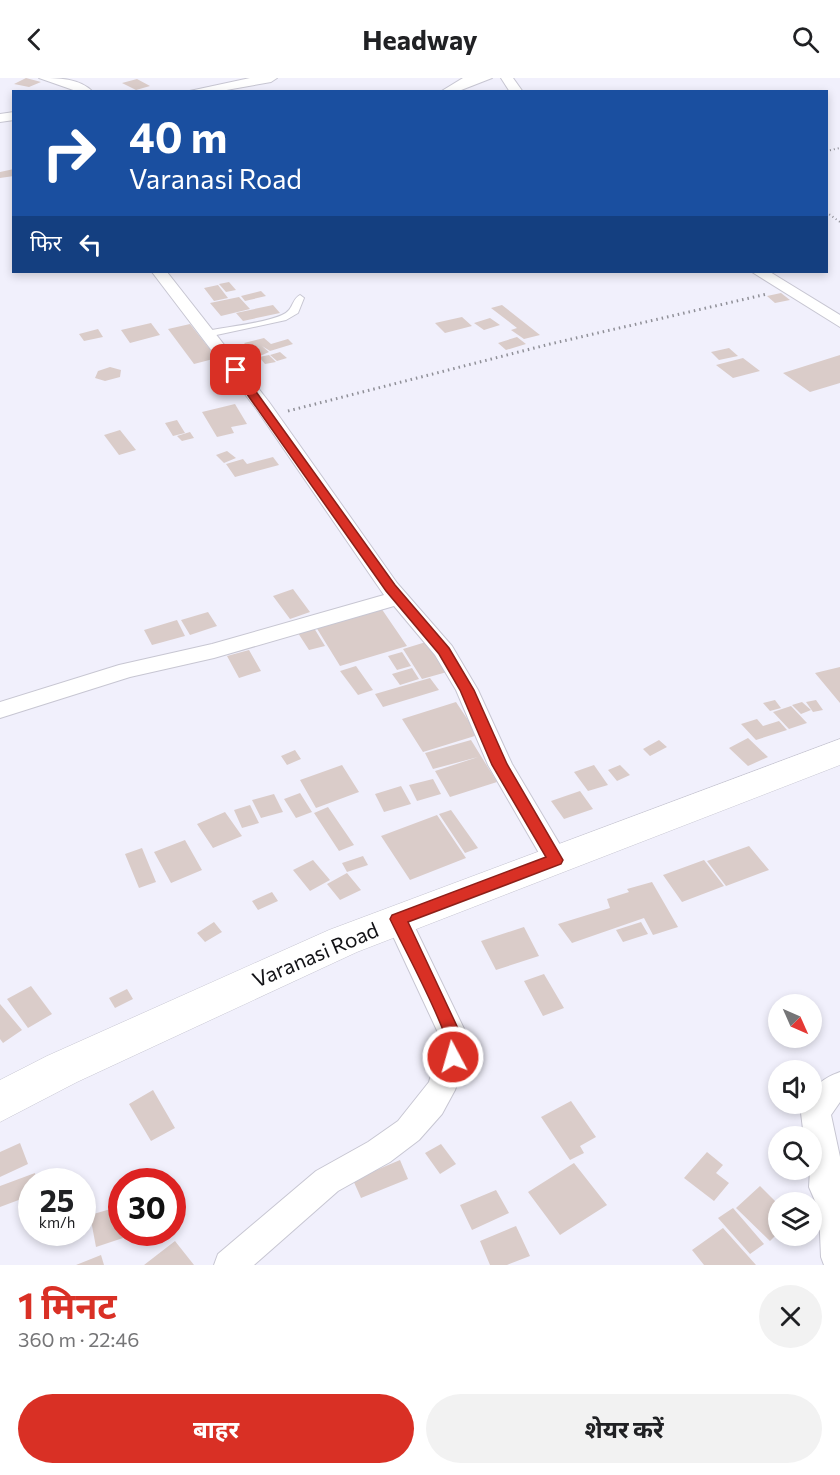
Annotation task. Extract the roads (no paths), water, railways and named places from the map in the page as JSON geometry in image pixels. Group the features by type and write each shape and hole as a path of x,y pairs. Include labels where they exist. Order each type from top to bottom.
{"highway":[{"name":"Varanasi Road","path":"0,1102 63,1069 261,976 398,919 839,752"}],"street":[{"path":"45,78 80,86 85,90"},
{"path":"202,90 271,78"},
{"path":"450,90 467,81 486,78"},
{"path":"160,273 270,416 390,588 444,651 457,671 500,765 556,860"},
{"path":"762,273 840,322"},
{"path":"0,710 127,670 214,651 400,597"},
{"path":"230,1265 335,1175 378,1152 412,1130 431,1107 446,1081 453,1057 455,1039 398,919"},
{"path":"840,1085 831,1090 816,1113 820,1143 827,1165 825,1187 835,1210 837,1257 840,1262"}],"lane":[{"path":"207,334 283,318 295,311 300,298"}]}
